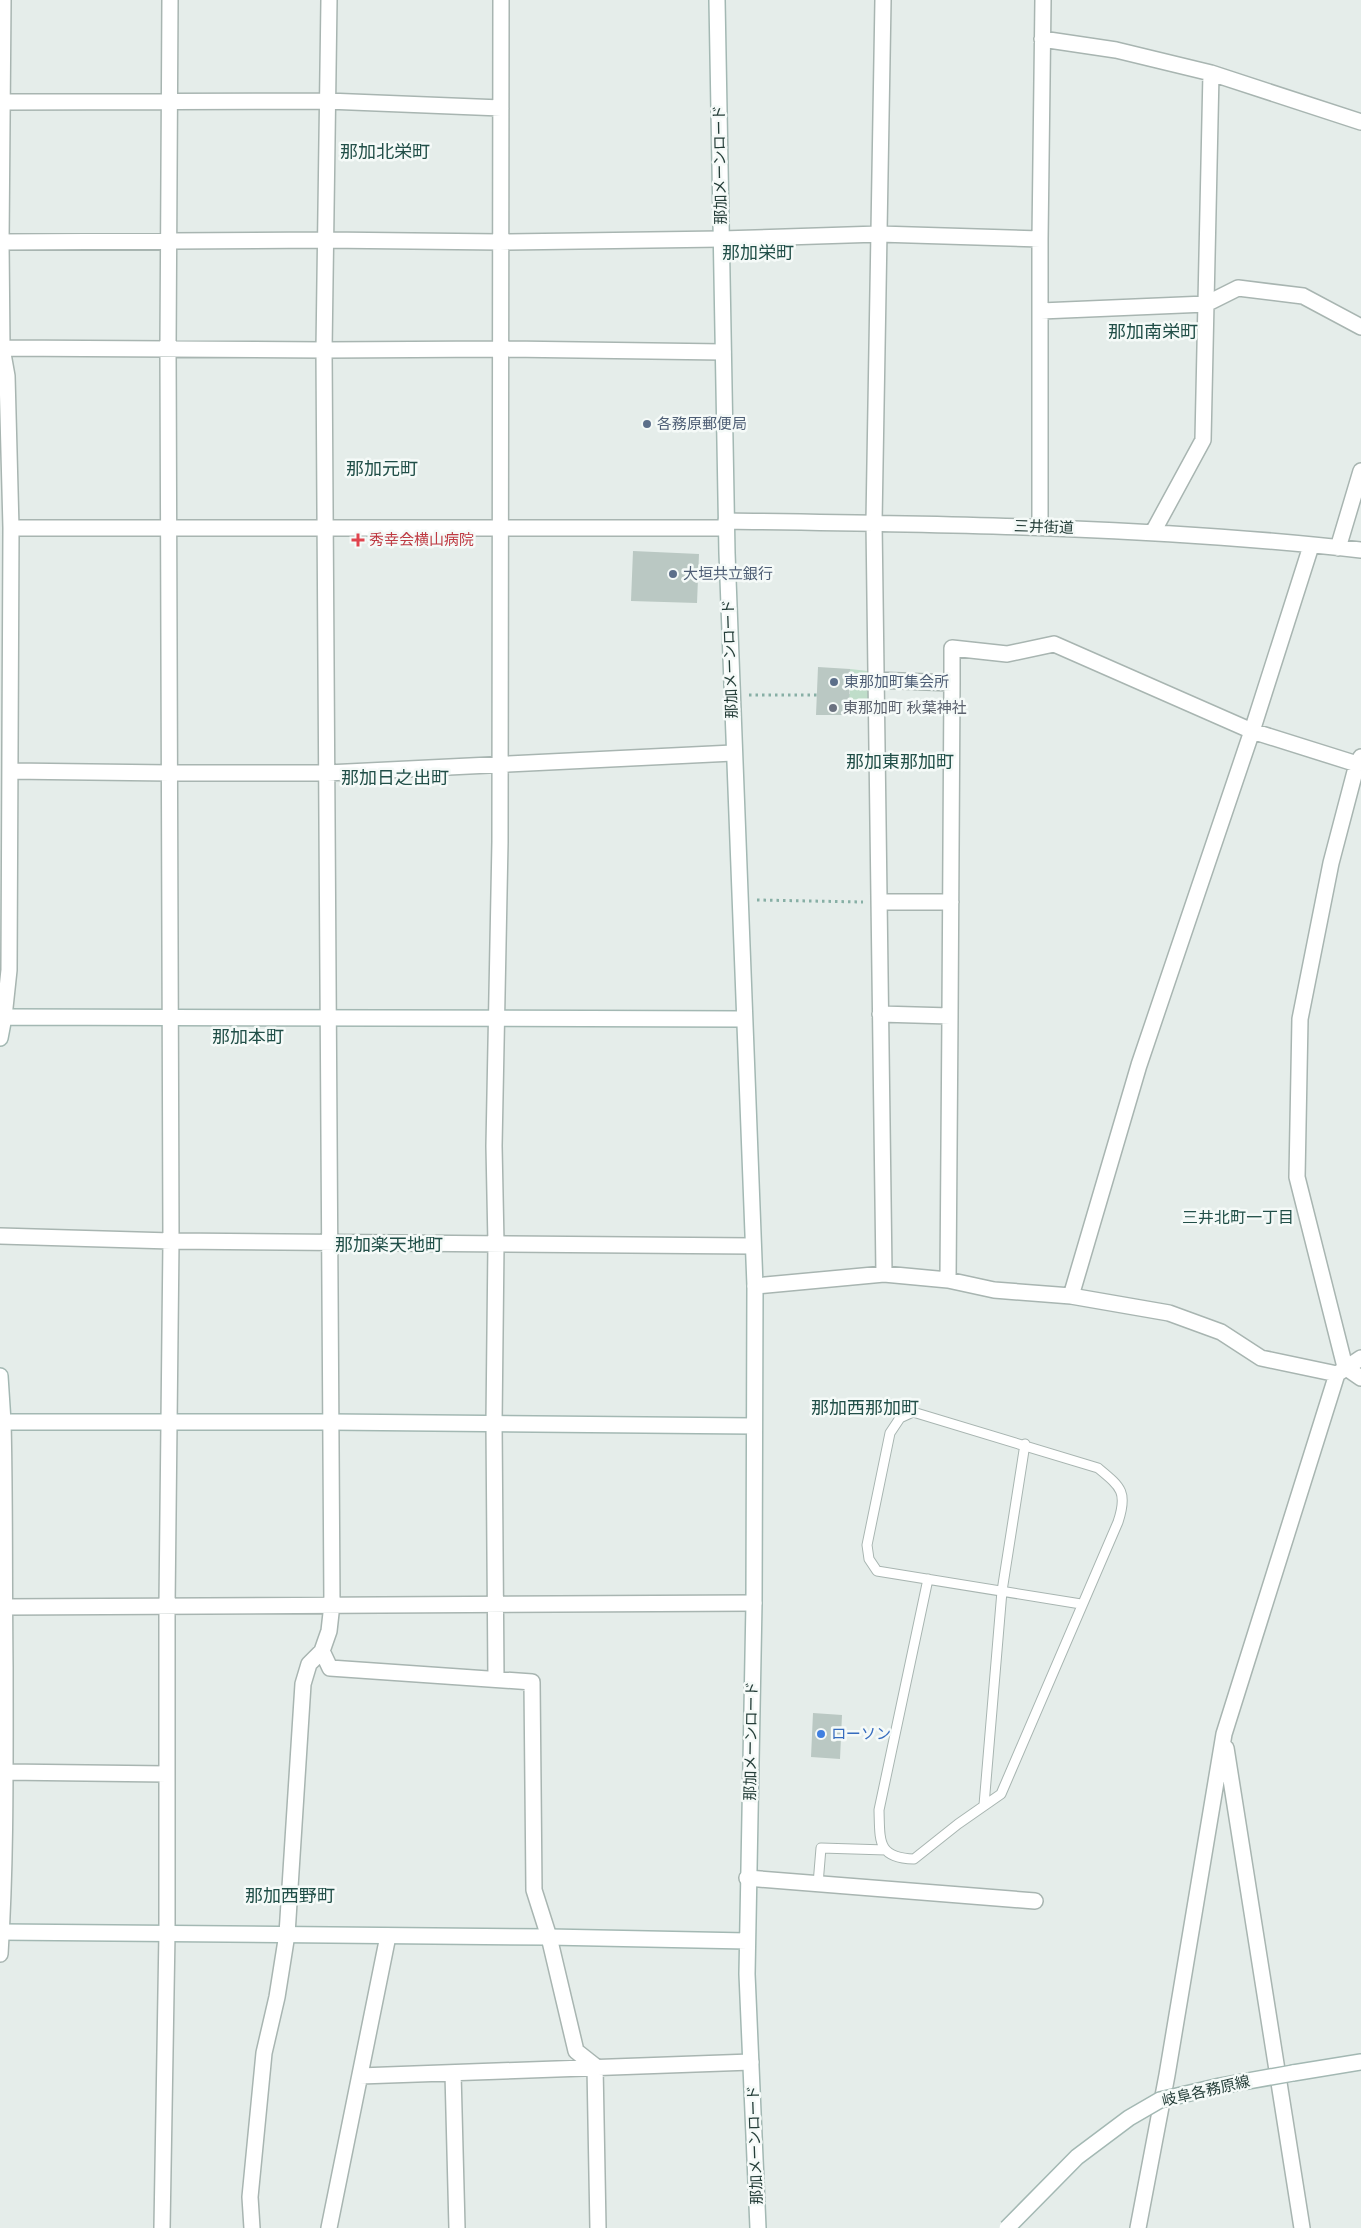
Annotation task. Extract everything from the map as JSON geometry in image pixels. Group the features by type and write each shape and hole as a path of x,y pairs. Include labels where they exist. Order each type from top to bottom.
{"street":[{"path":"0,1038 9,970 11,528 7,376 1,348 3,0"},
{"path":"162,2228 167,1933 167,1605 171,1241 168,348 170,0"},
{"path":"252,2228 250,2197 264,2053 277,1997 287,1934 303,1684 309,1664 322,1651 329,1630 332,1604 324,350 329,0"},
{"path":"496,1679 494,1423 496,1244 494,1146 500,764 501,0"},
{"name":"那加メーンロード","path":"717,0 726,524 731,695 755,1286 753,1426 754,1603 747,1941 758,2228"},
{"path":"883,0 874,522 884,1274"},
{"path":"1040,527 1040,239 1043,0"},
{"path":"1042,39 1116,50 1211,73 1361,122"},
{"path":"1154,532 1203,440 1211,73"},
{"path":"2,102 328,101 501,108"},
{"path":"1,242 325,240 500,242 721,239 879,234 1040,239"},
{"path":"1041,312 1206,304 1238,288 1303,296 1361,327"},
{"path":"1,348 501,349 723,352"},
{"path":"1338,548 1361,471"},
{"name":"三井街道","path":"11,528 500,528 874,522 1154,532 1361,550"},
{"path":"1071,1296 1139,1066 1252,731 1311,546"},
{"path":"948,1280 952,648 1007,654 1054,644 1252,731 1359,761 1331,863 1300,1019 1297,1177 1341,1371 1224,1734 1167,2075 1138,2228"},
{"path":"876,680 952,683"},
{"path":"10,771 327,772 733,753"},
{"path":"879,902 951,902"},
{"path":"880,1014 950,1016"},
{"path":"2,1017 744,1019"},
{"path":"0,1236 171,1241 752,1246"},
{"path":"755,1286 884,1274 948,1280 994,1290 1071,1296 1169,1313 1221,1332 1261,1358 1341,1371 1361,1378"},
{"path":"1341,1371 1361,1358"},
{"path":"0,1376 5,1772 4,1906 0,1954"},
{"path":"1,1422 169,1421 753,1426"},
{"path":"4,1607 754,1603"},
{"path":"322,1651 330,1668 532,1682 534,1890 549,1937 576,2051 595,2066"},
{"path":"1224,1734 1302,2228"},
{"path":"5,1772 167,1774"},
{"path":"747,1878 1035,1901"},
{"path":"1,1932 549,1937 747,1941"},
{"path":"329,2228 388,1936"},
{"path":"360,2076 595,2066 751,2062"},
{"name":"岐阜各務原線","path":"1007,2228 1077,2157 1129,2118 1160,2100 1220,2086 1361,2062"},
{"path":"595,2066 598,2228"},
{"path":"453,2073 457,2228"}],"lane":[{"path":"928,1579 879,1810 880,1838 886,1850 898,1858 914,1859 1001,1794 1081,1604 1118,1522 1124,1504 1118,1484 1098,1468 1025,1444 912,1412 900,1418 890,1433 867,1545 869,1559 877,1571 928,1579 1081,1604"},
{"path":"984,1805 1002,1591 1025,1444"},
{"path":"818,1884 821,1848 886,1850"}],"path":[{"path":"731,695 818,695"},
{"path":"739,900 879,902"}],"green space":[{"path":"850,669 877,672 878,716 849,715 849,701 817,702 818,695 850,694"}],"building":[{"path":"633,551 699,554 697,603 631,601"},
{"path":"818,667 850,669 849,715 816,715"},
{"path":"813,1713 842,1715 840,1759 811,1757"}],"place":[{"name":"各務原郵便局","path":"647,424"},
{"name":"秀幸会横山病院","path":"358,540"},
{"name":"大垣共立銀行","path":"673,574"},
{"name":"東那加町集会所","path":"834,682"},
{"name":"東那加町 秋葉神社","path":"833,708"},
{"name":"ローソン","path":"821,1734"}],"district":[{"name":"那加北栄町","path":"385,151"},
{"name":"那加栄町","path":"758,252"},
{"name":"那加南栄町","path":"1153,331"},
{"name":"那加元町","path":"382,468"},
{"name":"那加東那加町","path":"900,761"},
{"name":"那加日之出町","path":"395,777"},
{"name":"那加本町","path":"248,1036"},
{"name":"三井北町一丁目","path":"1238,1217"},
{"name":"那加楽天地町","path":"389,1244"},
{"name":"那加西那加町","path":"865,1407"},
{"name":"那加西野町","path":"290,1895"}]}
